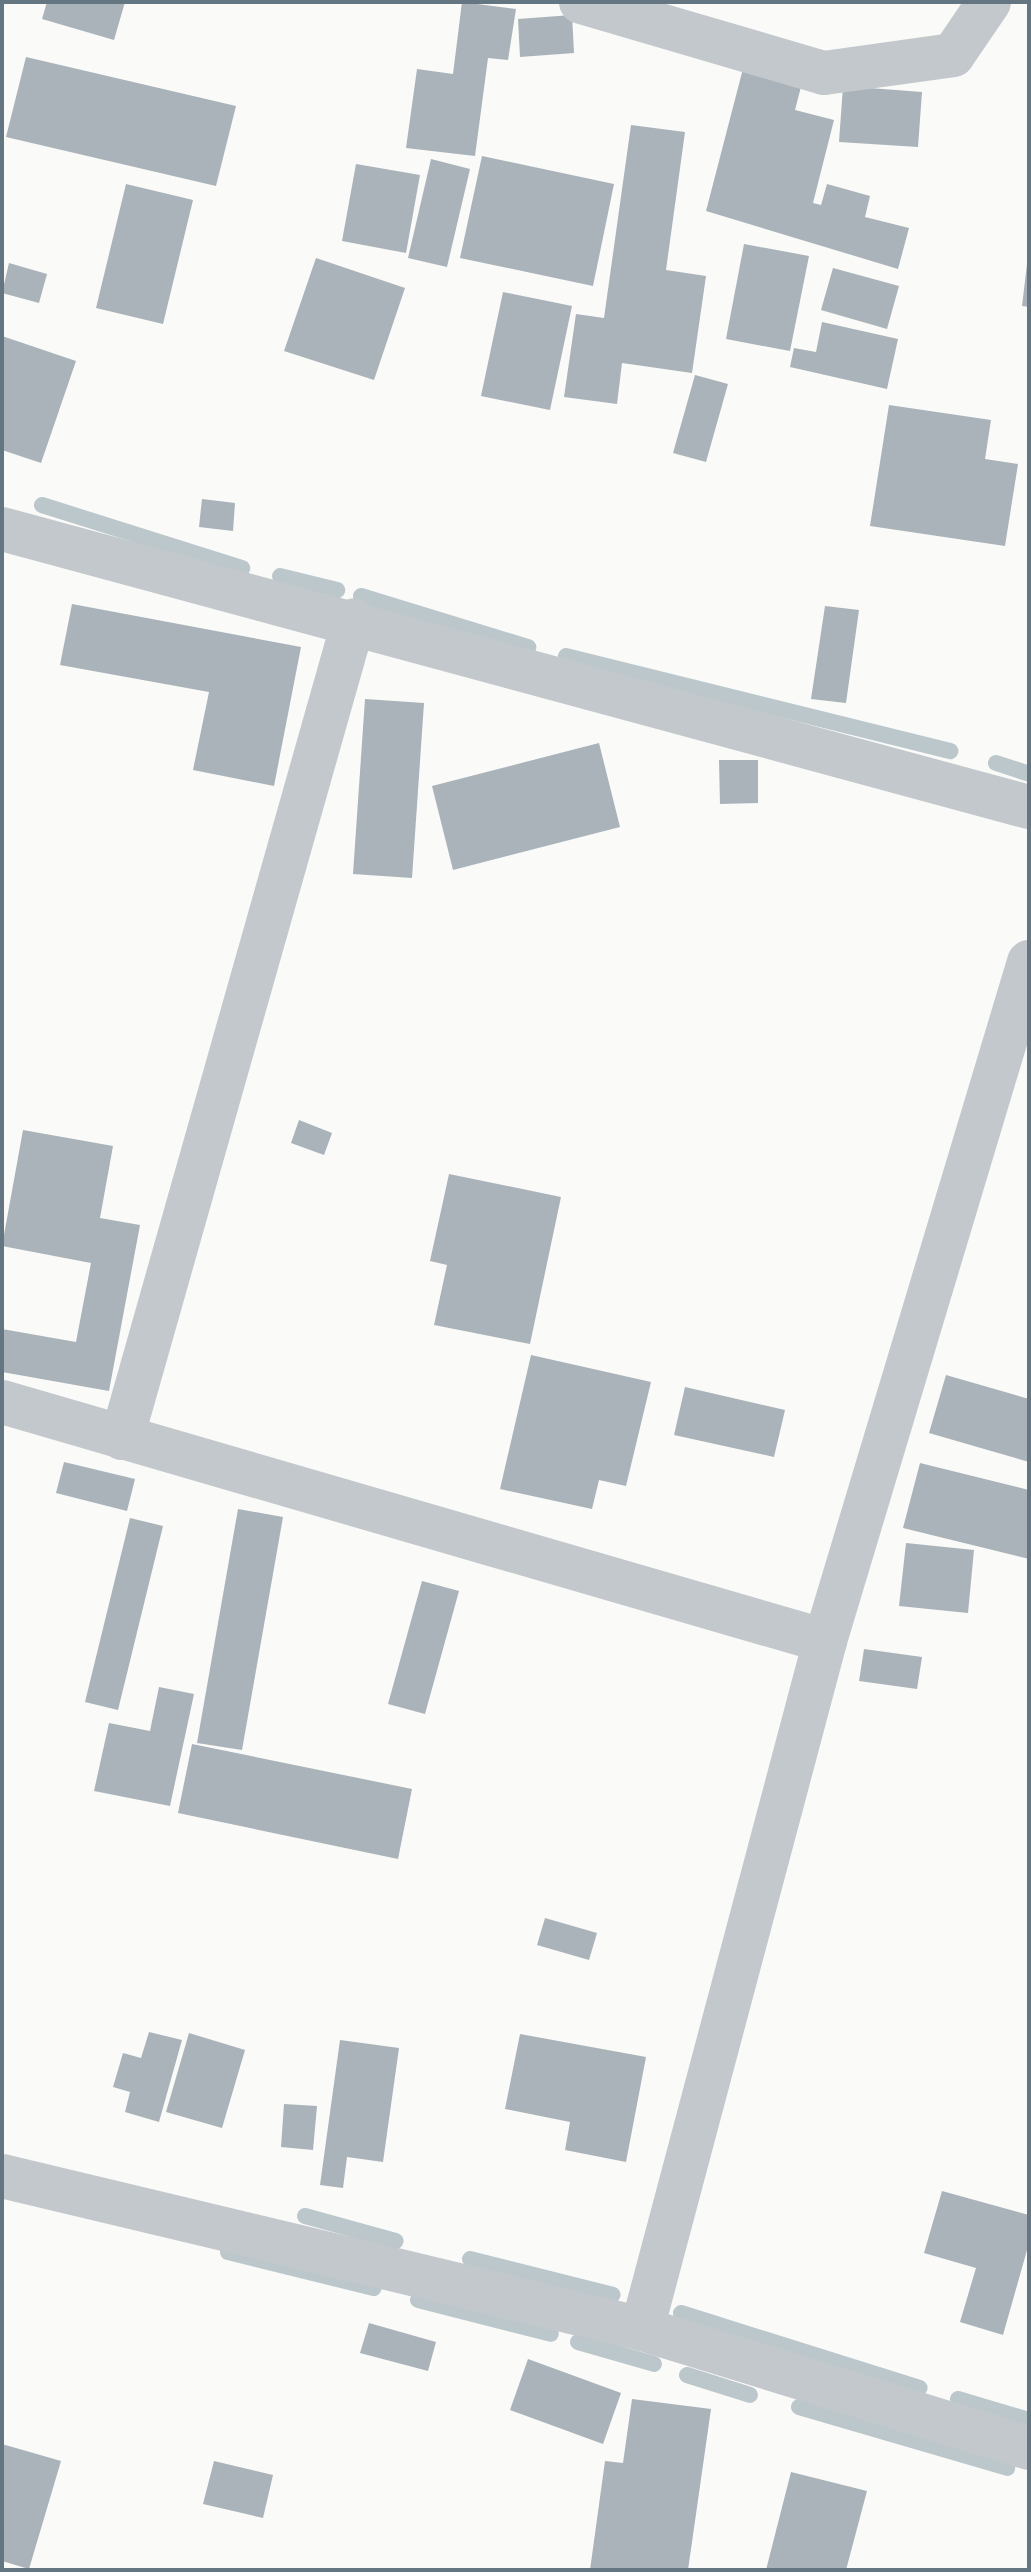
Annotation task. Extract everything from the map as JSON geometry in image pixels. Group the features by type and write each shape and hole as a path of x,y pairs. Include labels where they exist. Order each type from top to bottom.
{"street":[{"path":"581,2 824,73 953,55 989,2"},
{"path":"2,529 354,620 1029,807"},
{"path":"122,1438 354,620"},
{"path":"642,2329 825,1641 1029,962"},
{"path":"2,1402 825,1641"},
{"path":"2,2176 642,2329 1029,2448"}],"building":[{"path":"47,2 125,2 114,40 42,19"},
{"path":"462,2 516,9 508,60 488,58 475,156 406,148 417,69 453,74"},
{"path":"572,15 574,53 520,57 518,19"},
{"path":"26,57 236,106 216,186 6,137"},
{"path":"745,61 804,75 795,110 834,120 813,203 821,205 827,184 870,196 865,217 909,228 898,269 706,211"},
{"path":"843,86 922,92 918,147 839,142"},
{"path":"631,125 685,132 666,270 706,276 692,373 622,363 617,404 564,397 576,314 604,318"},
{"path":"482,156 614,184 593,286 460,258"},
{"path":"431,159 470,169 447,267 408,258"},
{"path":"356,164 420,175 406,253 342,241"},
{"path":"126,184 193,200 163,324 96,308"},
{"path":"744,244 809,256 790,351 726,339"},
{"path":"316,258 405,288 374,380 284,351"},
{"path":"9,263 47,274 39,303 2,293"},
{"path":"1029,264 1029,307 1022,306"},
{"path":"833,268 899,286 887,329 821,310"},
{"path":"503,292 572,306 550,410 481,396"},
{"path":"822,322 898,339 887,389 790,367 794,348 816,352"},
{"path":"2,336 76,361 41,463 2,450"},
{"path":"695,375 728,384 706,462 673,453"},
{"path":"889,405 991,420 985,459 1018,464 1005,546 870,526"},
{"path":"202,499 235,503 233,531 199,527"},
{"path":"72,604 301,647 274,786 193,770 209,692 60,665"},
{"path":"825,606 859,610 846,703 811,699"},
{"path":"365,699 424,703 412,878 353,874"},
{"path":"599,743 620,827 453,870 432,786"},
{"path":"719,760 758,760 758,803 720,804"},
{"path":"299,1120 332,1133 324,1155 291,1143"},
{"path":"23,1130 113,1146 100,1218 140,1225 109,1391 2,1372 2,1329 76,1342 91,1263 2,1246"},
{"path":"449,1174 561,1197 530,1344 434,1325 447,1265 430,1261"},
{"path":"531,1355 651,1382 626,1486 599,1480 592,1509 500,1489"},
{"path":"946,1375 1029,1399 1029,1462 929,1433"},
{"path":"685,1387 785,1410 774,1457 674,1435"},
{"path":"64,1462 135,1479 127,1511 56,1493"},
{"path":"920,1463 1029,1490 1029,1559 903,1528"},
{"path":"238,1509 283,1517 242,1750 197,1743"},
{"path":"130,1518 163,1526 118,1710 85,1702"},
{"path":"906,1543 974,1550 968,1613 899,1606"},
{"path":"422,1581 459,1591 425,1714 388,1704"},
{"path":"864,1649 922,1657 917,1689 859,1681"},
{"path":"159,1687 194,1694 170,1806 94,1791 109,1723 150,1731"},
{"path":"192,1744 412,1789 398,1859 178,1813"},
{"path":"545,1918 597,1933 589,1960 537,1945"},
{"path":"149,2032 182,2040 159,2122 125,2112 130,2092 113,2087 123,2053 141,2058"},
{"path":"189,2033 245,2050 222,2128 166,2112"},
{"path":"520,2034 646,2057 626,2162 565,2150 570,2122 505,2109"},
{"path":"340,2040 399,2048 383,2162 347,2157 343,2188 320,2185"},
{"path":"284,2104 317,2106 313,2150 281,2147"},
{"path":"942,2191 1029,2215 1029,2243 1003,2335 960,2322 976,2268 924,2253"},
{"path":"369,2323 436,2342 428,2371 360,2353"},
{"path":"528,2359 621,2393 603,2444 510,2410"},
{"path":"632,2399 711,2409 688,2570 590,2570 605,2461 623,2463"},
{"path":"2,2444 61,2461 29,2569 2,2561"},
{"path":"214,2461 273,2475 263,2518 203,2504"},
{"path":"791,2472 867,2491 846,2570 766,2570"}],"waterway":[{"path":"42,505 242,568"},
{"path":"280,576 337,590"},
{"path":"361,596 528,647"},
{"path":"566,656 950,751"},
{"path":"996,763 1029,774"},
{"path":"305,2216 396,2241"},
{"path":"228,2252 374,2288"},
{"path":"470,2259 613,2295"},
{"path":"418,2300 551,2334"},
{"path":"681,2313 920,2388"},
{"path":"578,2342 654,2364"},
{"path":"687,2375 750,2395"},
{"path":"958,2399 1029,2420"},
{"path":"799,2407 1007,2468"}]}
